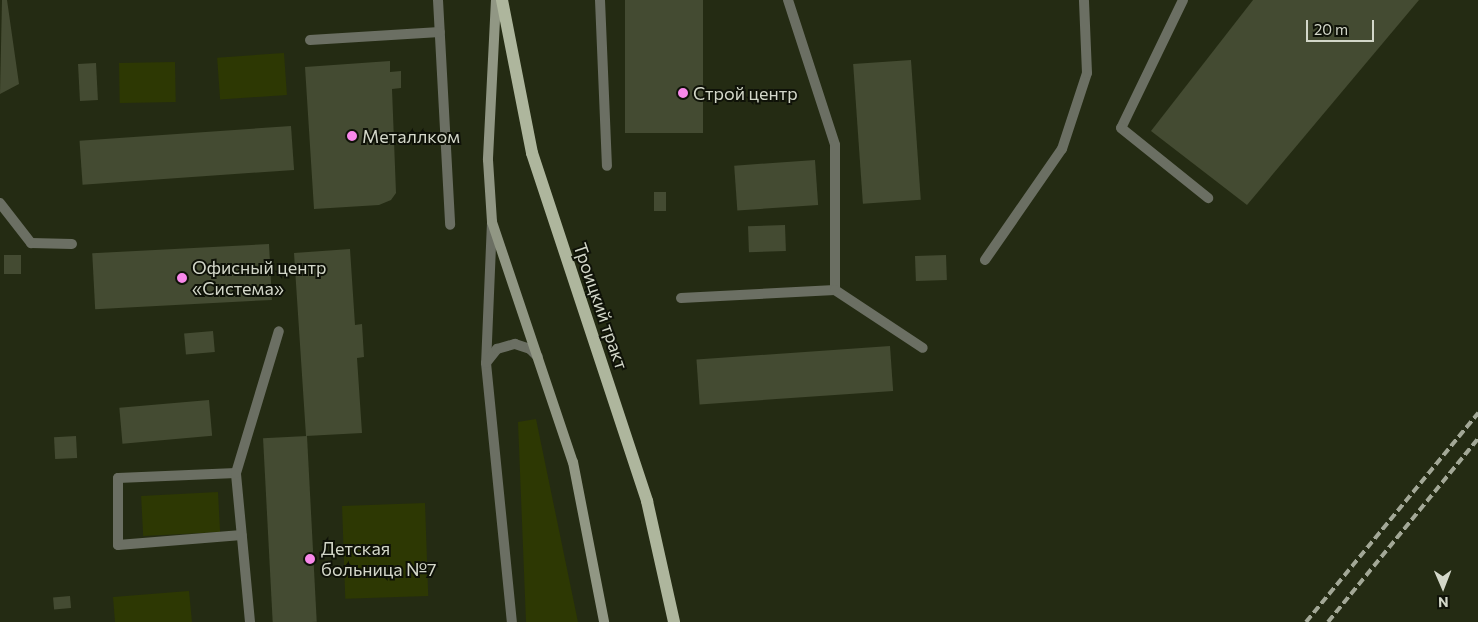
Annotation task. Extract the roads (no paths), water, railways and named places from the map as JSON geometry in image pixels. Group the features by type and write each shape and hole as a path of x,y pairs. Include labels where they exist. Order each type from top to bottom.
{"main road":[{"path":"496,0 488,160 492,222 573,462 604,622"},
{"name":"Троицкий тракт","path":"502,0 532,153 648,501 674,622"}],"street":[{"path":"438,0 450,225"},
{"path":"600,0 607,166"},
{"path":"788,0 835,145 836,290"},
{"path":"985,260 1062,149 1088,73 1084,0"},
{"path":"1183,0 1121,128 1208,198"},
{"path":"310,40 440,32"},
{"path":"0,203 31,243 72,244"},
{"path":"492,222 486,363 512,622"},
{"path":"680,298 836,290 922,348"},
{"path":"250,622 236,473 279,331"},
{"path":"486,363 497,349 515,344 530,348 539,357"},
{"path":"236,473 118,478 118,545 242,535"}],"railway":[{"path":"1306,622 1478,413"},
{"path":"1328,622 1478,439"}],"place":[{"name":"Строй центр","path":"683,93"},
{"name":"Металлком","path":"352,136"},
{"name":"Офисный центр «Система»","path":"182,278"},
{"name":"Детская больница №7","path":"310,559"}]}
